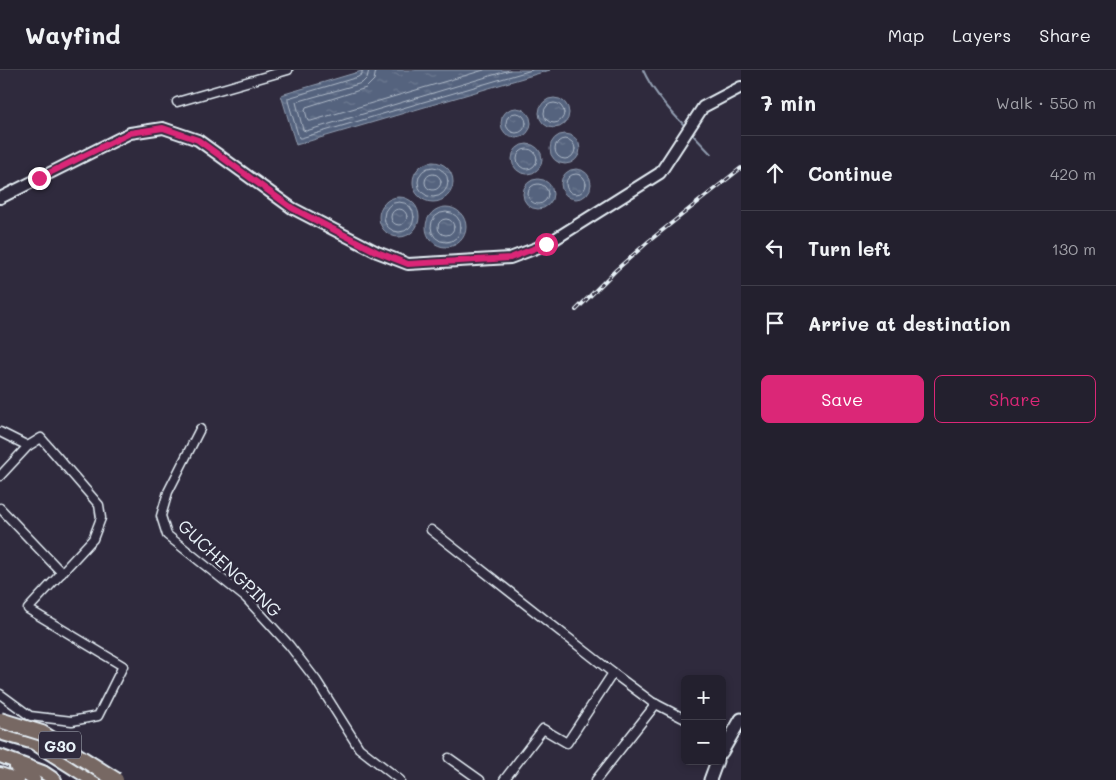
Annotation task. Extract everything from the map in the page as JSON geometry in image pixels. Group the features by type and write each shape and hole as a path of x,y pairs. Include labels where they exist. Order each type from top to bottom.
{"highway":[{"name":"G30","path":"0,720 42,733 116,780"},
{"name":"G30","path":"0,732 34,742 94,780"},
{"path":"0,756 44,772 54,780"},
{"path":"0,761 14,766 34,780"},
{"path":"0,774 18,780"}],"main road":[{"path":"726,738 741,720"},
{"path":"710,780 716,765"}],"street":[{"path":"177,102 288,70"},
{"path":"0,198 130,133 163,128 198,140 292,208 377,252 408,264 510,258 546,244 660,173 703,107 741,87"},
{"name":"GUCHENGPING","path":"200,429 168,492 161,516 167,535 246,598 289,645 316,680 359,748 400,780"},
{"path":"0,432 28,446"},
{"path":"0,476 28,446 41,438 99,505 101,518 93,539 28,609 123,666 98,716 72,721 30,716 0,694"},
{"path":"0,508 62,573"},
{"path":"431,530 613,673 656,704 681,717"},
{"path":"504,780 543,729 567,743 613,673"},
{"path":"596,780 656,704"},
{"path":"449,758 480,780"}],"water":[{"path":"365,70 550,70 296,145 281,95"},
{"path":"554,98 560,99 568,107 568,119 560,127 554,128 548,127 540,119 539,113 540,107 548,99"},
{"path":"516,108 522,109 530,117 530,129 522,137 516,138 510,137 502,129 501,123 502,117 510,109"},
{"path":"565,134 571,135 579,143 579,155 571,163 565,164 559,163 551,155 550,149 551,143 559,135"},
{"path":"527,144 533,145 541,153 541,165 533,173 527,174 521,173 513,165 512,159 513,153 521,145"},
{"path":"433,162 447,168 453,182 447,196 433,202 419,196 413,182 419,168"},
{"path":"576,169 582,170 590,178 590,190 582,198 576,199 570,198 562,190 561,184 562,178 570,170"},
{"path":"538,179 544,180 552,188 552,200 544,208 538,209 532,208 524,200 523,194 524,188 532,180"},
{"path":"399,197 413,203 419,217 413,231 399,237 385,231 379,217 385,203"},
{"path":"446,207 460,213 466,227 460,241 446,247 432,241 426,227 432,213"}],"waterway":[{"path":"643,70 661,99 684,125"},
{"path":"692,134 711,154"}],"railway":[{"path":"576,310 616,270 649,241 741,168"}],"route":[{"path":"39,178 130,133 163,128 198,140 292,208 377,252 408,264 510,258 546,244"}]}
